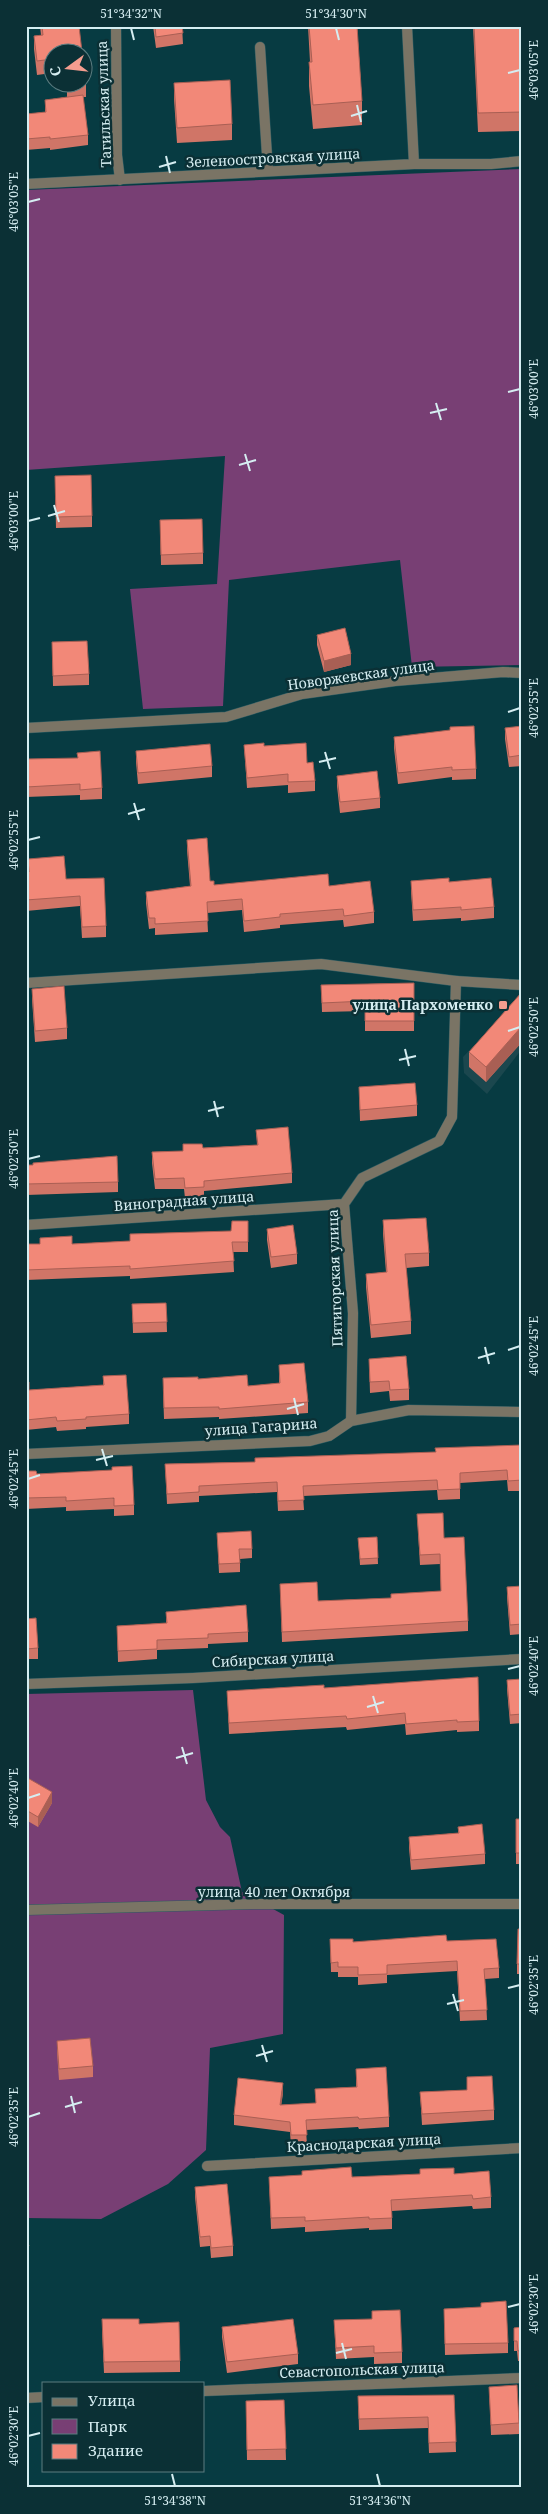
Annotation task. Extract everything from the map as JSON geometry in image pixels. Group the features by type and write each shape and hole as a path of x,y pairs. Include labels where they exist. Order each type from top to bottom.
{"street":[{"name":"Тагильская улица","path":"116,26 117,155 120,180"},
{"path":"407,26 414,164"},
{"path":"260,47 268,171"},
{"name":"Зеленоостровская улица","path":"26,184 414,164 491,164 522,161"},
{"name":"Новоржевская улица","path":"26,728 226,717 302,694 395,681 503,672 522,673"},
{"path":"26,983 322,964 456,981 522,986"},
{"name":"Пятигорская улица","path":"351,1421 353,1313 344,1204 362,1178 439,1141 452,1117 456,981"},
{"name":"Виноградная улица","path":"26,1224 344,1204"},
{"name":"улица Гагарина","path":"26,1454 310,1441 329,1436 351,1421 409,1410 522,1412"},
{"name":"Сибирская улица","path":"26,1684 203,1677 522,1658"},
{"name":"улица 40 лет Октября","path":"26,1910 252,1904 522,1904"},
{"name":"Краснодарская улица","path":"207,2166 522,2148"},
{"name":"Севастопольская улица","path":"205,2391 522,2378"},
{"path":"26,2398 42,2397"}],"shaded area":[{"path":"522,995 522,1049 487,1094 464,1073 463,1057"}],"green space":[{"path":"522,169 522,665 412,667 400,560 229,580 223,706 143,709 130,589 217,584 225,456 26,470 26,190"},
{"path":"193,1690 206,1800 220,1827 230,1837 242,1892 284,1915 283,2034 210,2048 206,2150 168,2184 101,2219 26,2218 26,1694"}],"building":[{"path":"42,26 79,26 81,42 42,42 42,60 37,61 34,36 43,35"},
{"path":"155,26 182,26 183,33 156,37"},
{"path":"309,26 357,26 362,101 313,105 309,62 312,62"},
{"path":"474,26 522,26 522,112 478,113"},
{"path":"230,80 232,124 177,128 174,83"},
{"path":"83,95 88,135 50,139 50,137 26,139 26,114 46,112 45,100"},
{"path":"91,475 92,516 56,517 55,476"},
{"path":"202,519 203,553 161,555 160,520"},
{"path":"345,628 351,654 324,661 317,635"},
{"path":"87,641 89,674 53,676 52,642"},
{"path":"474,726 476,769 452,770 452,767 398,773 394,737 450,730 450,727"},
{"path":"522,726 522,755 509,757 505,728"},
{"path":"264,743 264,746 306,743 307,763 313,762 315,781 288,782 288,774 247,778 244,745"},
{"path":"210,744 212,766 138,773 136,751"},
{"path":"100,751 102,788 80,790 80,784 26,787 26,759 78,758 77,753"},
{"path":"377,771 380,798 340,802 337,776"},
{"path":"207,838 210,881 214,881 214,885 328,874 329,886 370,881 374,912 344,916 343,909 280,914 280,917 244,921 242,899 207,902 208,921 155,924 155,918 149,918 146,892 191,886 187,840"},
{"path":"64,856 66,879 104,878 106,926 82,927 80,896 26,900 26,872 29,872 28,859"},
{"path":"449,878 449,882 491,878 494,907 461,910 461,907 413,910 411,881"},
{"path":"414,983 414,1021 365,1021 365,1001 322,1003 321,985"},
{"path":"64,986 67,1028 35,1031 32,989"},
{"path":"522,992 522,1026 486,1067 469,1052"},
{"path":"415,1083 417,1105 360,1110 359,1087"},
{"path":"288,1127 292,1173 204,1181 204,1187 185,1188 184,1178 155,1179 152,1152 183,1151 183,1144 202,1144 203,1148 258,1145 256,1130"},
{"path":"117,1156 118,1182 26,1184 26,1165"},
{"path":"426,1218 429,1253 405,1254 411,1321 371,1325 366,1274 387,1272 383,1220"},
{"path":"232,1221 248,1221 248,1242 232,1242 234,1261 130,1269 130,1266 26,1270 26,1244 40,1244 40,1238 72,1236 72,1244 130,1241 130,1234 231,1231"},
{"path":"293,1225 297,1254 271,1257 267,1229"},
{"path":"166,1303 167,1322 133,1323 132,1304"},
{"path":"406,1356 409,1389 390,1390 389,1381 370,1382 369,1359"},
{"path":"304,1363 308,1402 219,1409 219,1407 164,1408 163,1378 198,1377 198,1379 247,1375 248,1386 280,1383 279,1365"},
{"path":"126,1375 129,1414 57,1421 56,1417 26,1420 26,1382 29,1382 29,1390 104,1385 103,1376"},
{"path":"522,1445 522,1480 508,1481 507,1470 460,1473 460,1489 438,1490 437,1480 303,1486 304,1500 278,1501 277,1482 199,1486 199,1492 167,1494 165,1464 255,1462 255,1458 436,1452 435,1448"},
{"path":"132,1466 134,1505 114,1506 114,1498 66,1501 66,1497 26,1498 26,1471 36,1471 37,1474 112,1470 112,1467"},
{"path":"443,1513 444,1538 464,1537 468,1621 282,1632 280,1584 317,1582 318,1601 391,1598 391,1594 441,1591 440,1554 420,1555 417,1514"},
{"path":"251,1531 252,1549 239,1549 240,1563 219,1564 217,1533"},
{"path":"377,1537 378,1558 360,1559 358,1538"},
{"path":"522,1586 522,1624 510,1625 507,1587"},
{"path":"246,1605 248,1632 208,1634 208,1638 157,1640 157,1649 118,1651 117,1626 167,1623 166,1612"},
{"path":"36,1618 38,1648 26,1649 26,1619"},
{"path":"478,1677 479,1721 457,1722 457,1720 406,1724 405,1713 347,1719 346,1716 229,1723 227,1691 324,1685 324,1688"},
{"path":"522,1679 522,1714 510,1715 507,1680"},
{"path":"26,1777 52,1792 38,1817 26,1810"},
{"path":"516,1819 522,1819 522,1853 516,1853"},
{"path":"482,1824 485,1854 411,1860 409,1837 459,1833 458,1827"},
{"path":"518,1929 522,1929 522,1964 517,1964"},
{"path":"446,1935 447,1941 496,1939 499,1968 484,1969 487,2010 460,2011 457,1961 387,1965 387,1974 358,1975 358,1967 338,1967 338,1962 331,1963 330,1939 353,1939 353,1942"},
{"path":"90,2038 93,2066 59,2069 57,2041"},
{"path":"386,2067 389,2117 306,2120 307,2135 291,2135 290,2122 234,2115 238,2078 283,2083 280,2105 316,2103 315,2089 357,2087 356,2069"},
{"path":"492,2076 494,2110 422,2114 420,2092 467,2090 467,2077"},
{"path":"351,2167 352,2177 420,2174 420,2169 454,2168 454,2174 489,2171 491,2197 473,2199 472,2195 391,2200 392,2218 369,2219 369,2217 305,2221 305,2217 271,2218 269,2177 302,2175 302,2171"},
{"path":"227,2184 233,2246 211,2248 210,2236 200,2237 195,2187"},
{"path":"506,2301 508,2343 445,2344 444,2309 481,2307 481,2303"},
{"path":"400,2310 402,2352 374,2353 374,2346 336,2348 334,2320 372,2319 372,2311"},
{"path":"102,2319 139,2319 139,2324 179,2322 180,2361 104,2362"},
{"path":"293,2319 298,2354 227,2362 222,2327"},
{"path":"522,2327 522,2350 518,2351 517,2341 514,2341 514,2328"},
{"path":"517,2385 519,2423 491,2425 489,2387"},
{"path":"454,2395 456,2442 429,2443 428,2417 359,2419 358,2396"},
{"path":"284,2400 286,2449 247,2450 246,2401"}],"place":[{"name":"улица Пархоменко","path":"503,1005"}]}
